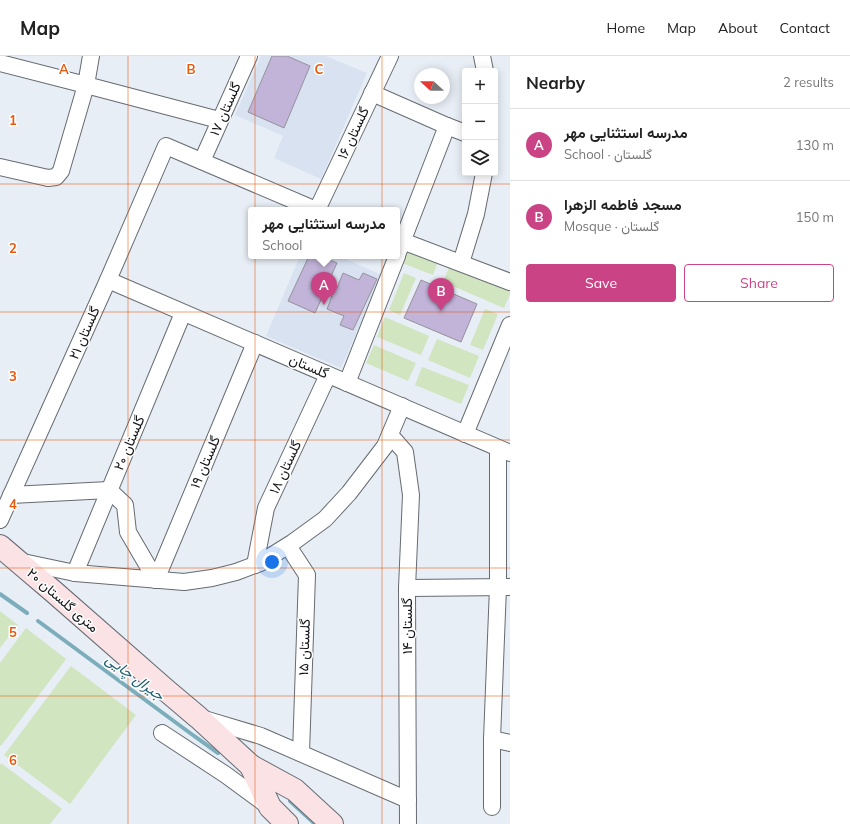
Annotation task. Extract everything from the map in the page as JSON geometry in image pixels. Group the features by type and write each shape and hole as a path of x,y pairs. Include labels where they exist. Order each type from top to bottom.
{"street":[{"path":"0,167 48,178 56,177 61,171 86,86 91,56"},
{"name":"گلستان ۱۷","path":"202,161 219,120 249,56"},
{"name":"گلستان ۱۶","path":"317,207 390,56"},
{"path":"482,56 484,68"},
{"path":"0,63 219,120"},
{"path":"372,93 462,132"},
{"path":"400,243 447,126"},
{"name":"گلستان ۲۱","path":"0,520 108,280 166,146 202,161"},
{"path":"202,161 309,207"},
{"path":"460,263 476,214 483,176"},
{"path":"400,248 460,263 510,282"},
{"path":"347,383 394,259"},
{"name":"گلستان","path":"108,280 504,450"},
{"name":"گلستان ۲۰","path":"75,573 184,313"},
{"path":"466,434 510,325"},
{"name":"گلستان ۱۹","path":"156,580 255,343"},
{"name":"گلستان ۱۸","path":"255,564 266,508 328,375"},
{"path":"17,560 75,573 184,582 212,578 236,572 260,563 288,546 325,519 349,493 385,446 402,406"},
{"name":"گلستان ۱۴","path":"390,435 405,452 410,495 407,588 408,824"},
{"path":"492,807 492,739 504,587 504,450"},
{"path":"12,495 110,490 125,505 128,532 156,580"},
{"name":"۲۰ متری گلستان","path":"0,546 199,718 251,766 295,790 332,824"},
{"name":"گلستان ۱۵","path":"288,546 307,575 301,753"},
{"path":"407,588 504,587"},
{"path":"199,718 261,736 408,800"},
{"path":"162,733 226,775 270,807"},
{"path":"492,739 510,744"},
{"name":"۲۰ متری گلستان","path":"251,766 270,807 287,824"}],"shaded area":[{"path":"261,56 326,56 367,73 321,179 274,158 283,136 235,115"},
{"path":"299,259 346,259 382,275 341,368 266,336"}],"green space":[{"path":"408,247 439,259 433,275 402,263"},
{"path":"450,265 510,291 504,308 443,282"},
{"path":"404,273 416,278 400,315 389,310"},
{"path":"485,309 498,314 483,350 470,345"},
{"path":"385,317 429,336 421,355 377,337"},
{"path":"437,339 479,356 470,378 428,360"},
{"path":"374,345 416,363 408,381 366,363"},
{"path":"422,367 469,385 461,404 415,385"},
{"path":"0,611 18,625 0,648"},
{"path":"26,628 66,659 1,746 0,663"},
{"path":"71,666 136,715 70,804 4,755"},
{"path":"1,763 62,809 50,824 0,824"}],"building":[{"path":"272,56 287,56 310,66 284,128 248,112"},
{"path":"308,259 327,259 337,263 328,283 337,288 343,273 359,280 363,273 377,279 353,330 340,325 344,316 327,309 332,296 324,293 315,313 288,301"},
{"path":"421,280 477,304 461,342 404,318"}],"waterway":[{"name":"جیرال چایی","path":"0,594 27,613"},
{"name":"جیرال چایی","path":"38,621 218,753"},
{"name":"جیرال چایی","path":"290,801 315,824"}],"place":[{"name":"مدرسه استثنایی مهر","path":"324,305"},
{"name":"مسجد فاطمه الزهرا","path":"441,311"}]}
